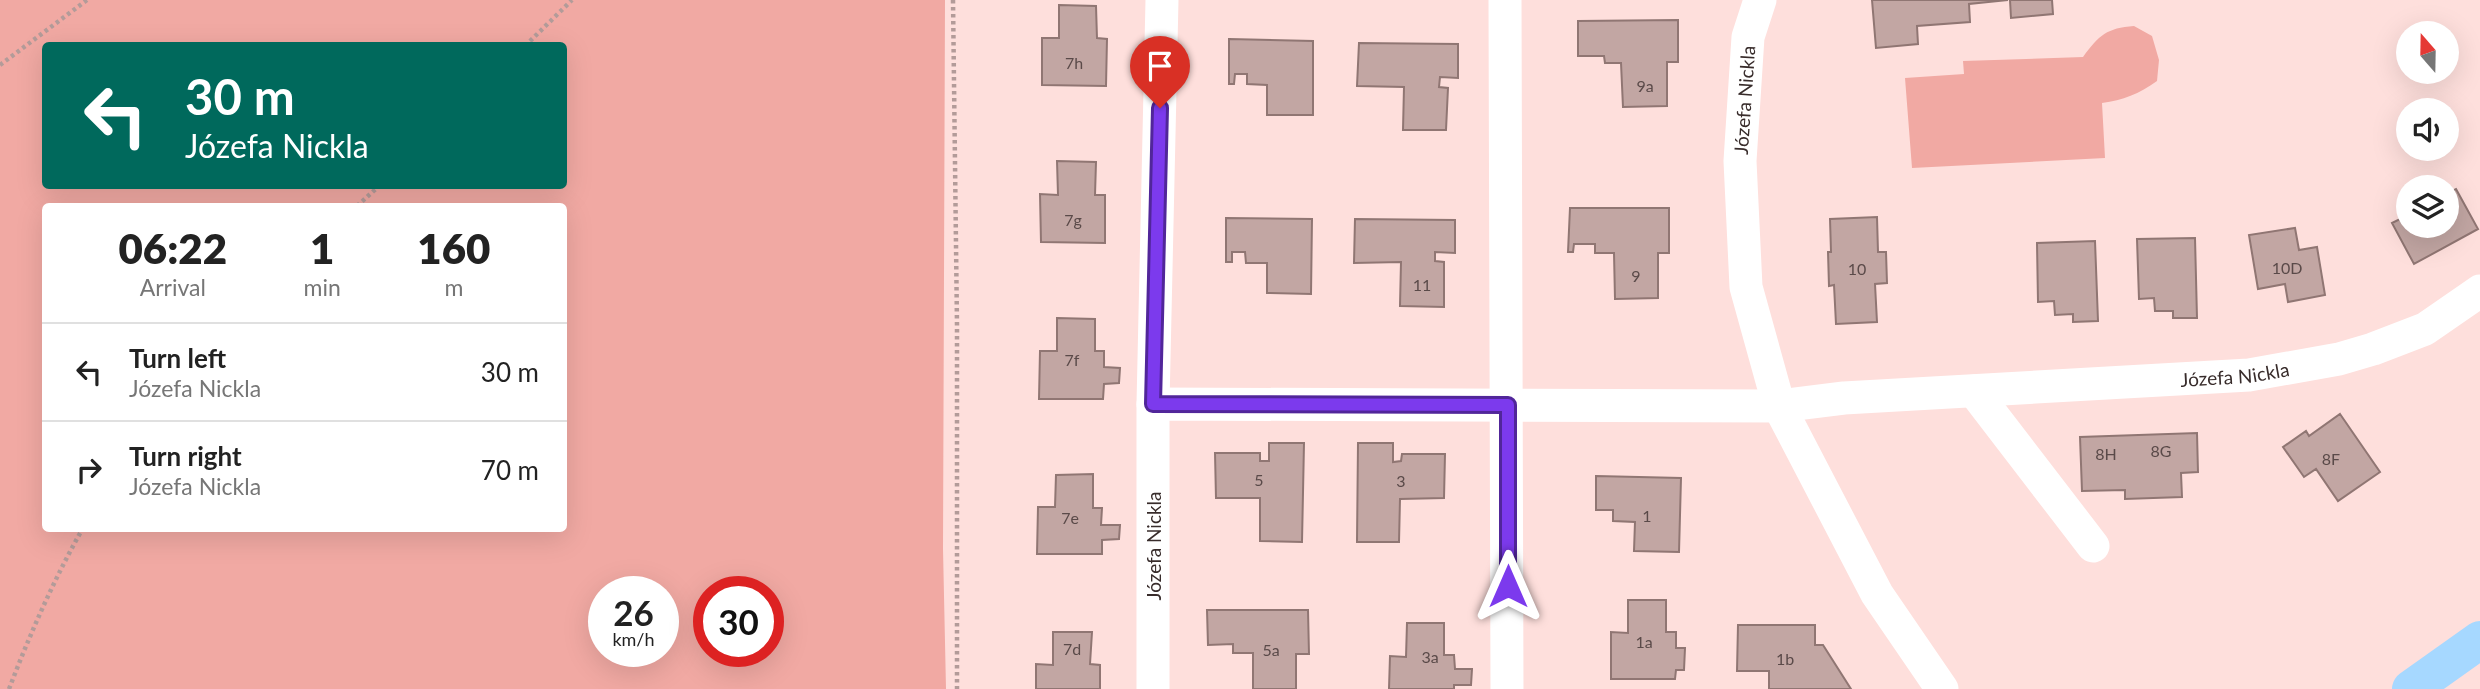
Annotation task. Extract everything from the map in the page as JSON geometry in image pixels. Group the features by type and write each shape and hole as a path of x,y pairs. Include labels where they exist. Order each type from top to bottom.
{"main road":[{"path":"2412,689 2480,640"}],"street":[{"name":"Józefa Nickla","path":"1153,689 1153,404 1162,0"},
{"path":"1506,0 1507,689"},
{"name":"Józefa Nickla","path":"1760,0 1748,37 1740,161 1746,287 1779,407 1877,594 1942,689"},
{"name":"Józefa Nickla","path":"1153,404 1779,407 1844,398 2249,375 2339,359 2373,349 2425,329 2480,291"},
{"path":"1974,391 2093,546"}],"path":[{"path":"0,65 87,0"},
{"path":"529,42 572,0"},
{"path":"953,0 957,325 957,689"},
{"path":"360,203 376,189"},
{"path":"9,689 66,559 81,532"}],"shaded area":[{"path":"0,0 945,0 943,549 946,689 0,689"},
{"path":"2134,26 2152,36 2159,60 2157,81 2131,96 2102,103 2105,158 1912,168 1905,78 1964,74 1963,61 2083,57 2104,34"}],"building":[{"path":"1872,0 2008,0 1969,4 1970,22 1917,26 1918,44 1876,48"},
{"path":"2010,0 2052,0 2053,14 2011,18"},
{"path":"1059,5 1096,6 1097,38 1107,39 1106,86 1042,85 1042,38 1059,38"},
{"path":"1678,20 1678,62 1667,62 1667,106 1623,107 1621,63 1605,63 1604,56 1578,56 1578,21"},
{"path":"1229,39 1313,41 1313,115 1267,115 1267,85 1247,84 1247,74 1235,74 1234,84 1229,84"},
{"path":"1359,43 1458,44 1458,78 1440,77 1439,87 1448,88 1446,130 1403,130 1404,87 1357,86"},
{"path":"1057,161 1096,162 1095,195 1105,195 1105,243 1041,242 1040,194 1058,195"},
{"path":"2459,194 2478,229 2414,264 2400,238 2459,238"},
{"path":"1570,208 1669,208 1669,253 1658,253 1658,298 1615,299 1614,253 1595,253 1595,244 1574,244 1573,252 1568,252"},
{"path":"1877,217 1878,252 1886,252 1887,283 1875,284 1877,322 1836,324 1834,285 1829,286 1830,219"},
{"path":"1226,218 1312,219 1311,294 1267,293 1267,263 1246,263 1245,252 1232,252 1232,262 1226,262"},
{"path":"1355,219 1455,220 1455,253 1435,252 1435,261 1444,262 1444,307 1400,306 1401,262 1354,263"},
{"path":"2295,228 2299,250 2317,247 2325,295 2288,302 2285,284 2258,289 2249,235"},
{"path":"2195,238 2197,318 2173,318 2173,311 2155,311 2154,298 2139,299 2137,239"},
{"path":"2095,241 2098,321 2073,322 2073,314 2055,315 2054,301 2038,302 2037,243"},
{"path":"1057,318 1095,319 1095,351 1104,351 1104,367 1120,368 1119,383 1104,384 1103,399 1039,399 1040,351 1057,351"},
{"path":"2340,414 2380,472 2338,501 2316,469 2304,477 2283,447 2306,431 2309,436"},
{"path":"2197,433 2198,472 2181,473 2182,497 2125,499 2125,490 2082,491 2080,437"},
{"path":"1269,443 1304,443 1302,542 1260,541 1260,498 1216,498 1215,453 1260,453 1260,461 1269,461"},
{"path":"1358,443 1393,443 1393,462 1401,461 1402,454 1445,454 1444,498 1400,499 1399,542 1357,542"},
{"path":"1093,474 1093,508 1102,508 1101,525 1120,525 1119,539 1102,540 1102,554 1037,554 1038,507 1055,507 1056,475"},
{"path":"1596,476 1681,478 1679,552 1634,551 1635,522 1613,521 1613,510 1596,510"},
{"path":"1628,600 1666,600 1666,632 1676,632 1676,648 1685,648 1684,670 1676,670 1675,679 1611,679 1611,632 1628,633"},
{"path":"1207,610 1308,610 1309,654 1296,654 1296,689 1253,689 1253,653 1233,653 1233,644 1208,645"},
{"path":"1407,623 1444,623 1444,655 1454,655 1455,669 1472,669 1471,685 1454,685 1454,689 1389,689 1390,656 1406,657"},
{"path":"1738,625 1815,625 1815,645 1823,645 1851,689 1769,689 1769,671 1737,671"},
{"path":"1053,632 1092,632 1090,664 1100,665 1100,689 1036,689 1036,664 1053,665"}],"route":[{"path":"1160,108 1153,404 1508,405 1508,586"}]}
